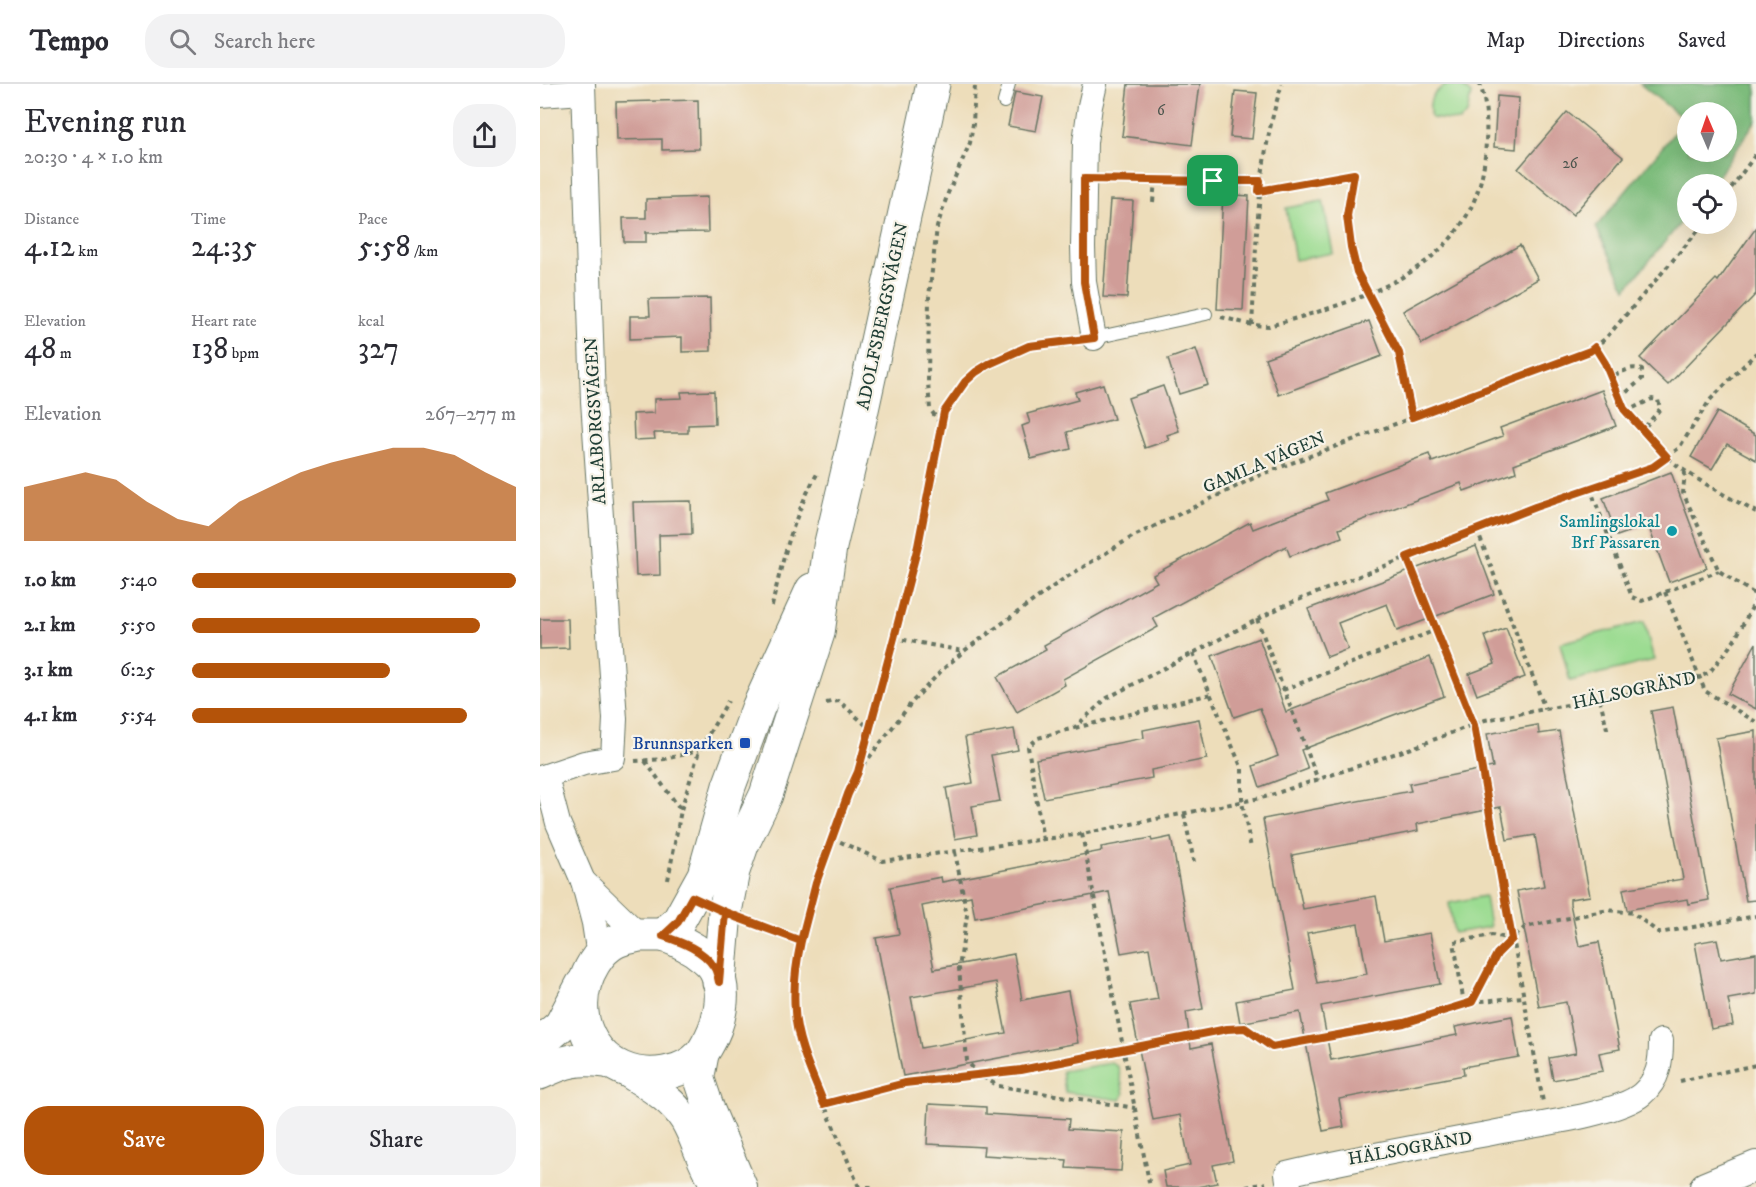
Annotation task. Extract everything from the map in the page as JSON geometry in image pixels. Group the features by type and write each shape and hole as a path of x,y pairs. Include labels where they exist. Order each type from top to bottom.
{"main road":[{"name":"ADOLFSBERGSVÄGEN","path":"719,982 725,912 733,871 741,845 766,795 818,633 830,548 933,84"},
{"name":"ADOLFSBERGSVÄGEN","path":"651,935 678,922 704,875 729,786 758,708 830,548"},
{"path":"540,1043 561,1025 593,965 617,941 651,935 685,944 703,956 714,968 719,982 721,1002 718,1021 704,1052 692,1062 677,1071 640,1074 615,1065 579,1059 567,1061 540,1073"},
{"path":"593,965 582,998 584,1024 592,1044 615,1065"}],"street":[{"path":"1094,338 1084,282 1084,179 1085,142 1095,84"},
{"path":"540,96 583,88"},
{"name":"ARLABORGSVÄGEN","path":"583,88 593,401 615,719 614,758"},
{"path":"593,965 594,923 583,881 558,823 543,778 584,763 614,758"},
{"path":"583,881 651,935"},
{"path":"1655,1079 1661,1060 1661,1041"},
{"path":"704,1052 699,1078 710,1111 742,1187"},
{"path":"615,1065 671,1102 694,1137 712,1179 720,1187"},
{"name":"HÄLSOGRÄND","path":"1289,1187 1287,1174 1335,1162 1548,1123 1620,1107 1641,1095 1655,1079"},
{"path":"1705,1187 1756,1166"}],"lane":[{"path":"1004,102 1009,84"},
{"path":"1094,338 1206,314"}],"path":[{"path":"940,424 930,409 928,391 929,297 937,227 948,193 970,143 975,84"},
{"path":"1252,325 1260,181 1273,112 1282,84"},
{"path":"1206,314 1252,325 1269,326 1370,295 1434,256 1454,234 1470,210 1479,190 1488,128 1485,98 1480,84"},
{"path":"1737,180 1756,154"},
{"path":"1259,191 1354,174 1347,216 1357,272 1399,353 1412,417"},
{"path":"1084,179 1260,181"},
{"path":"1153,202 1155,180"},
{"path":"1212,199 1213,181"},
{"name":"GAMLA VÄGEN","path":"858,772 912,702 943,669 964,651 1062,580 1132,537 1262,474 1590,351 1606,338 1695,234"},
{"path":"859,1187 804,1050 795,1012 796,963 816,883 858,772 870,729 928,503 940,424 944,412 965,382 989,364 1029,346 1094,338"},
{"path":"1595,347 1610,375 1619,402 1667,457 1684,472 1756,512"},
{"path":"1074,728 1107,698 1283,606 1535,507 1653,467 1679,448 1710,400 1756,352"},
{"path":"1610,375 1635,367 1642,370 1642,379 1622,396 1619,402"},
{"path":"1624,409 1629,410 1652,399 1658,400 1660,409 1645,427 1646,434"},
{"path":"771,607 798,513 819,470"},
{"path":"1684,472 1683,494 1719,571 1756,595"},
{"path":"1590,488 1632,597 1642,601 1719,571"},
{"path":"1477,530 1545,709"},
{"path":"1407,557 1474,725 1548,1123"},
{"path":"1665,592 1705,691 1756,722"},
{"name":"HÄLSOGRÄND","path":"832,838 882,861 1082,834 1265,797 1485,720 1677,685 1708,673 1734,641 1756,600"},
{"path":"1257,619 1318,780"},
{"path":"1283,690 1436,630"},
{"path":"894,638 964,651"},
{"path":"1193,653 1242,769 1242,802 1251,848"},
{"path":"1043,840 1028,747 1038,738 1211,694"},
{"path":"692,897 667,887 668,873 681,810 699,751 731,697"},
{"path":"1600,699 1608,733"},
{"path":"821,706 828,702 839,701 870,729"},
{"path":"614,758 644,761 699,751"},
{"path":"644,761 681,810"},
{"path":"1184,814 1194,862"},
{"path":"1082,834 1150,1187"},
{"path":"955,852 967,915 959,968 967,1061 979,1075 999,1086 1135,1108"},
{"path":"1472,1002 1497,954 1525,927 1608,910 1633,913 1659,933 1756,916"},
{"path":"725,912 801,941"},
{"path":"1464,1004 1454,942 1492,935 1512,939"},
{"path":"824,1104 905,1083 1021,1070 1227,1029 1245,1028 1272,1047 1404,1023 1472,1002 1523,997"},
{"path":"1655,1079 1670,1082 1756,1065"},
{"path":"867,1187 876,1187"}],"green space":[{"path":"1448,84 1461,85 1471,94 1467,114 1459,121 1431,118 1430,101 1432,97"},
{"path":"1640,84 1756,84 1756,120 1737,148 1737,102 1677,102 1677,114"},
{"path":"1677,130 1677,162 1728,162 1720,174 1677,174 1677,227 1626,289 1596,227"},
{"path":"1323,201 1333,253 1295,260 1286,208"},
{"path":"1644,622 1654,660 1570,681 1560,643"},
{"path":"1485,896 1490,927 1454,933 1449,903"},
{"path":"1112,1063 1118,1067 1124,1094 1121,1100 1065,1092 1062,1071"}],"building":[{"path":"1128,84 1200,84 1192,145 1122,136"},
{"path":"1235,91 1257,93 1252,139 1230,137"},
{"path":"1015,92 1043,97 1036,131 1008,126"},
{"path":"1497,96 1519,98 1516,149 1494,147"},
{"path":"698,100 699,149 662,150 662,139 617,140 616,102"},
{"path":"1567,112 1623,157 1573,215 1518,169"},
{"path":"1223,194 1249,196 1243,310 1217,309"},
{"path":"707,197 708,232 646,233 646,242 624,242 623,218 646,218 646,199"},
{"path":"1110,200 1133,201 1127,298 1103,297"},
{"path":"1756,228 1756,294 1668,385 1640,358 1716,279 1718,281"},
{"path":"1520,245 1538,279 1422,344 1403,311"},
{"path":"710,298 711,351 682,352 682,337 630,339 630,316 650,316 649,299"},
{"path":"1369,321 1382,356 1279,395 1265,358"},
{"path":"1196,349 1208,385 1179,394 1168,359"},
{"path":"1103,384 1114,419 1067,432 1071,449 1031,459 1022,426 1030,423 1027,414 1078,400 1075,392"},
{"path":"1163,386 1179,431 1167,435 1169,440 1145,448 1128,398"},
{"path":"1602,390 1616,426 1514,464 1516,472 1464,491 1461,483 1339,529 1342,537 1290,556 1286,546 1153,618 1158,627 1063,679 1065,685 1017,712 997,677 1046,650 1044,645 1157,582 1153,575 1250,522 1253,529 1328,500 1325,493 1429,454 1432,462 1503,436 1500,428"},
{"path":"714,391 715,424 688,425 688,433 654,433 655,439 634,440 633,414 654,413 654,399 682,398 681,392"},
{"path":"1717,412 1756,435 1756,460 1727,444 1712,469 1691,457"},
{"name":"Samlingslokal Brf Passaren","path":"1671,472 1707,568 1669,582 1648,525 1617,536 1603,498"},
{"path":"691,501 692,534 659,535 660,575 636,576 633,502"},
{"path":"1476,546 1494,594 1397,631 1387,604 1338,623 1348,649 1327,657 1308,609"},
{"path":"540,619 568,619 569,648 540,649"},
{"path":"1506,628 1525,677 1477,695 1469,674 1495,664 1485,636"},
{"path":"1259,638 1286,712 1430,657 1444,696 1301,750 1308,769 1260,787 1253,766 1278,756 1260,708 1234,717 1212,656"},
{"path":"1756,643 1756,709 1728,694"},
{"path":"1673,707 1709,900 1688,904 1687,899 1627,910 1623,889 1683,879 1651,711"},
{"path":"1199,719 1207,759 1151,770 1152,778 1044,798 1036,759 1144,738 1143,730"},
{"path":"1538,725 1539,734 1559,731 1590,896 1570,899 1570,904 1579,946 1599,942 1620,1049 1599,1053 1603,1071 1553,1080 1549,1058 1576,1053 1566,1002 1539,1007 1517,891 1544,886 1535,835 1507,840 1501,807 1417,824 1418,831 1292,855 1303,909 1376,896 1384,941 1430,933 1440,984 1321,1006 1331,1060 1457,1035 1455,1027 1512,1016 1519,1057 1463,1067 1464,1075 1339,1099 1344,1127 1323,1131 1300,1012 1240,1023 1236,1001 1295,990 1263,819 1411,791 1409,784 1493,767 1487,734","holes":["1358,924 1367,974 1317,983 1307,933"]},
{"path":"1014,729 1018,750 991,755 1000,801 972,806 977,835 955,839 946,788 973,783 965,737"},
{"path":"1756,731 1756,900 1746,901 1716,738"},
{"path":"1171,837 1203,1009 1186,1012 1191,1048 1211,1044 1233,1161 1213,1165 1217,1183 1197,1187 1166,1187 1163,1171 1190,1165 1180,1115 1153,1120 1130,1004 1158,999 1149,948 1121,953 1109,892 975,918 971,896 922,906 934,969 1014,954 1022,1000 1068,991 1078,1043 903,1076 876,938 899,934 890,887 941,877 942,882 1102,851 1101,847 1151,838 1152,841","holes":["996,982 1006,1033 921,1048 911,997"]},
{"path":"1717,939 1721,959 1756,953 1756,994 1728,999 1733,1025 1711,1029 1695,943"},
{"path":"929,1104 986,1107 986,1114 1069,1119 1068,1129 1124,1132 1121,1171 1066,1168 1067,1160 983,1155 984,1147 927,1144"}],"place":[{"name":"Samlingslokal Brf Passaren","path":"1672,531"},
{"name":"Brunnsparken","path":"745,743"}],"route":[{"path":"1213,181 1084,179 1084,282 1094,338 1029,346 989,364 965,382 944,412 918,546 858,772 816,883 801,941 725,912 724,939 719,982 714,968 703,956 685,944 663,936 678,922 692,897 738,918 801,941 796,963 795,1012 804,1050 824,1104 905,1083 1021,1070 1227,1029 1245,1028 1272,1047 1404,1023 1472,1002 1497,954 1512,939 1474,725 1407,557 1535,507 1653,467 1667,457 1619,402 1605,363 1595,347 1590,351 1412,417 1399,353 1357,272 1351,247 1347,216 1354,174 1259,191 1260,181 1213,181"}]}
